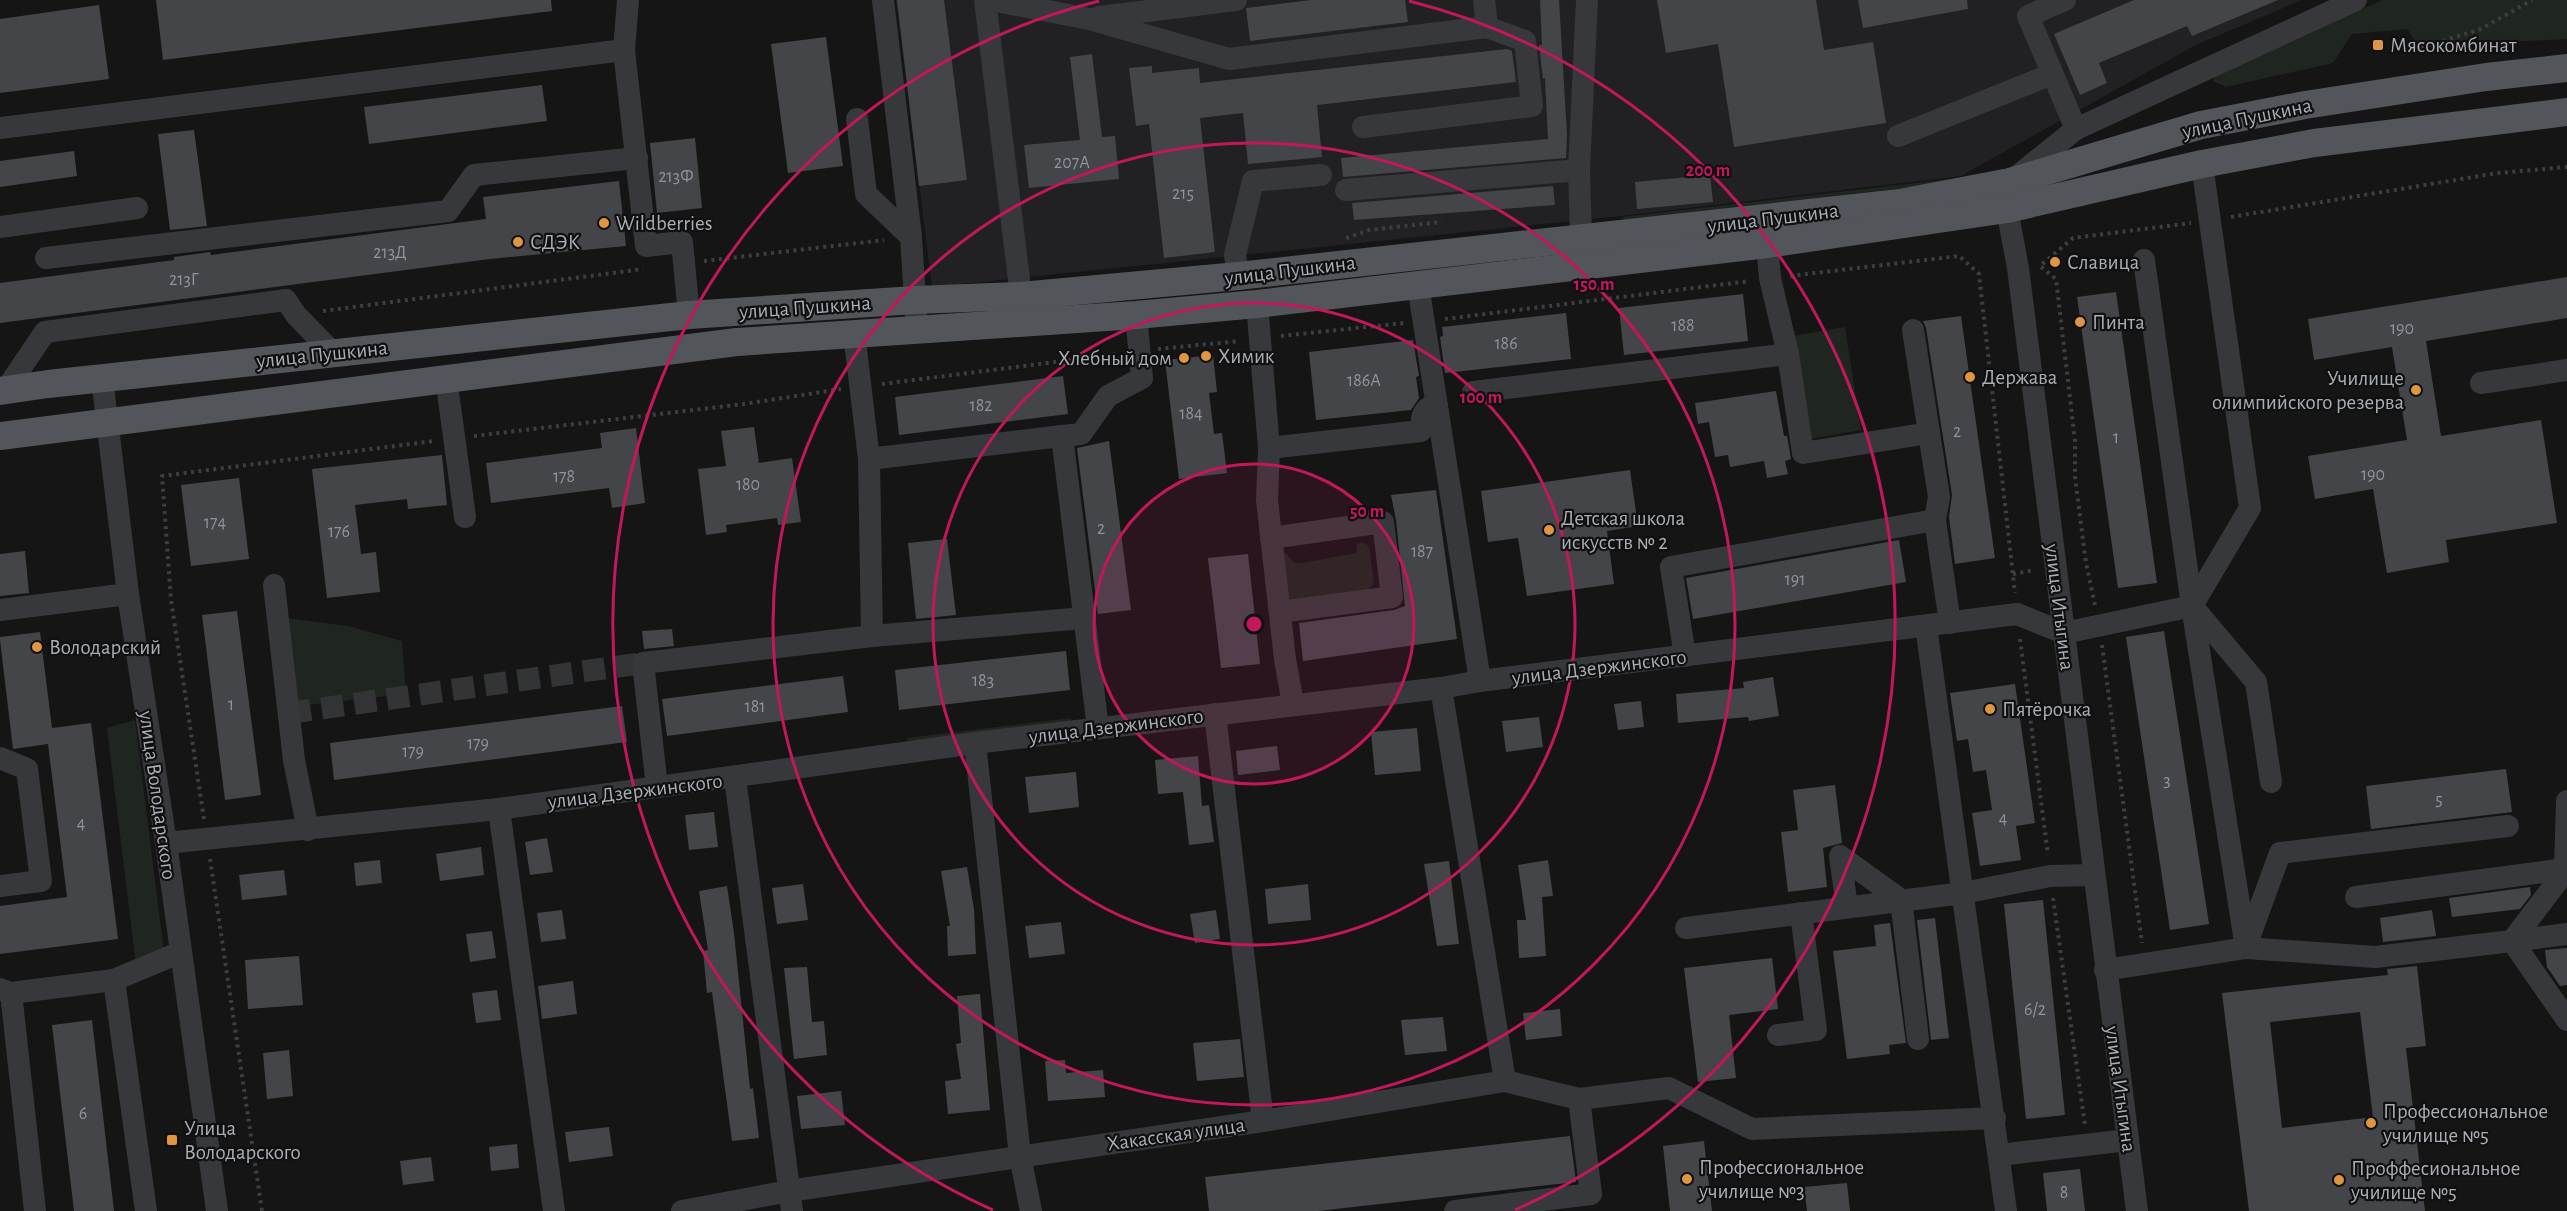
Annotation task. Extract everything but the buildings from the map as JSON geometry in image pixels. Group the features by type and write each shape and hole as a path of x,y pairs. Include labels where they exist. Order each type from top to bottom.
{"main road":[{"name":"улица Пушкина","path":"3,391 102,378 688,315 915,300 1021,296 1238,276 1581,237 1695,227 1900,202 2008,195 2213,123 2305,105 2486,77 2567,68"},
{"name":"улица Пушкина","path":"0,436 109,424 446,378 737,342 917,328 1136,315 1257,304 1767,244 2008,195 2202,164 2314,143 2567,112"}],"street":[{"path":"628,0 624,50 646,246 682,242 688,315"},
{"path":"883,0 911,237 917,328"},
{"path":"985,0 1021,296"},
{"path":"991,0 1089,19 1229,59 1486,27 1525,41 1532,106 1363,127"},
{"path":"1089,19 1236,0"},
{"path":"1484,0 1486,27"},
{"path":"1581,237 1579,170 1587,0"},
{"path":"2065,0 2028,16 2076,129"},
{"path":"2008,195 2076,129 2356,0"},
{"path":"0,128 624,50"},
{"path":"1898,136 2052,74"},
{"path":"857,118 866,194 911,237"},
{"path":"46,258 448,211 474,175 637,158"},
{"path":"2064,633 2192,606 2250,508 2202,164"},
{"path":"1346,190 1579,170"},
{"path":"1238,276 1234,255 1253,182 1321,175"},
{"name":"улица Итыгина","path":"2008,195 2137,1211"},
{"path":"0,227 137,208"},
{"path":"1767,244 1770,278 1788,354 1803,453 1929,433"},
{"path":"2144,260 2192,606 2246,948"},
{"path":"1418,285 1480,681"},
{"path":"3,391 45,332 286,300 296,315 333,353"},
{"path":"1257,304 1269,448 1267,500 1293,704"},
{"path":"870,459 1081,434 1108,396 1142,378 1136,315"},
{"path":"1913,330 1939,497 1935,520 1950,623"},
{"path":"854,333 870,459 872,636"},
{"path":"1473,392 1788,354"},
{"path":"2481,383 2567,370"},
{"name":"улица Володарского","path":"102,378 128,594 166,843 217,1211"},
{"path":"446,378 465,517"},
{"path":"1269,448 1422,431 1425,425 1422,418 1424,412 1430,406 1437,406"},
{"path":"1062,436 1098,728"},
{"path":"1685,656 1671,567 1935,520"},
{"path":"1271,538 1383,522 1392,597 1280,612"},
{"path":"274,585 294,760 308,830"},
{"path":"0,610 128,594"},
{"path":"2192,606 2256,682 2271,782"},
{"name":"улица Дзержинского","path":"166,843 499,809 975,743 1441,688 1480,681 2017,614 2064,633"},
{"path":"657,787 643,663 872,636 1084,618"},
{"path":"1926,626 2006,1211"},
{"path":"1441,688 1505,1081"},
{"path":"1215,714 1263,1121"},
{"path":"975,743 1020,1156 1031,1211"},
{"path":"0,758 27,769 41,881 0,886"},
{"path":"735,778 790,1201"},
{"path":"2511,941 2566,869 2567,801"},
{"path":"499,809 554,1211"},
{"path":"2246,948 2280,854 2508,826"},
{"path":"1847,907 1840,856 1900,900 1918,1039"},
{"path":"2356,897 2566,869"},
{"path":"1686,928 1963,893 2050,876 2094,875"},
{"path":"1778,1035 1815,1030 1801,913"},
{"path":"2105,970 2246,948 2375,957 2567,934"},
{"path":"2511,941 2567,1020"},
{"path":"34,1211 5,991 114,980 181,952"},
{"path":"114,980 146,1211"},
{"name":"Хакасская улица","path":"682,1211 790,1201 1020,1156 1263,1121 1505,1081 1579,1100 1669,1088 1752,1129 1995,1118"},
{"path":"1455,1211 1542,1207 1591,1194 1579,1100"},
{"path":"1999,1155 2128,1140"}],"path":[{"path":"2407,52 2481,29 2532,0"},
{"path":"2040,266 2073,238 2211,220 2498,173 2567,167"},
{"path":"296,315 684,263 911,237"},
{"path":"162,476 744,404 862,386 1140,351 1424,321 1959,256 1979,273 2017,614 2050,876 2088,1144"}],"shaded area":[{"path":"896,0 2302,0 2196,45 1961,176 1621,216 932,287"},
{"path":"2383,0 2567,0 2567,39 2417,47 2408,29 2352,34 2333,63 2226,87 2213,81 2217,72"},
{"path":"1959,178 1946,183 1625,220 1622,217"},
{"path":"1845,327 1861,430 1809,439 1793,336"},
{"path":"1362,542 1369,546 1374,583 1369,589 1290,603 1279,555 1286,553 1294,563 1302,563 1356,553 1357,544"},
{"path":"278,617 348,626 402,641 406,694 288,707"},
{"path":"1071,718 1070,724 909,744 907,738"},
{"path":"135,720 164,952 136,965 107,728"}],"tunnel":[{"path":"289,713 643,663"}],"place":[{"name":"Мясокомбинат","path":"2378,45"},
{"name":"Wildberries","path":"604,223"},
{"name":"СДЭК","path":"518,242"},
{"name":"Славица","path":"2055,262"},
{"name":"Пинта","path":"2080,322"},
{"name":"Химик","path":"1206,356"},
{"name":"Хлебный дом","path":"1184,358"},
{"name":"Держава","path":"1970,377"},
{"name":"Училище олимпийского резерва","path":"2416,390"},
{"name":"Детская школа искусств № 2","path":"1549,530"},
{"name":"Володарский","path":"37,647"},
{"name":"Пятёрочка","path":"1990,709"},
{"name":"Профессиональное училище №5","path":"2371,1123"},
{"name":"Улица Володарского","path":"172,1140"},
{"name":"Профессиональное училище №3","path":"1687,1179"},
{"name":"Проффесиональное училище №5","path":"2339,1180"}]}
